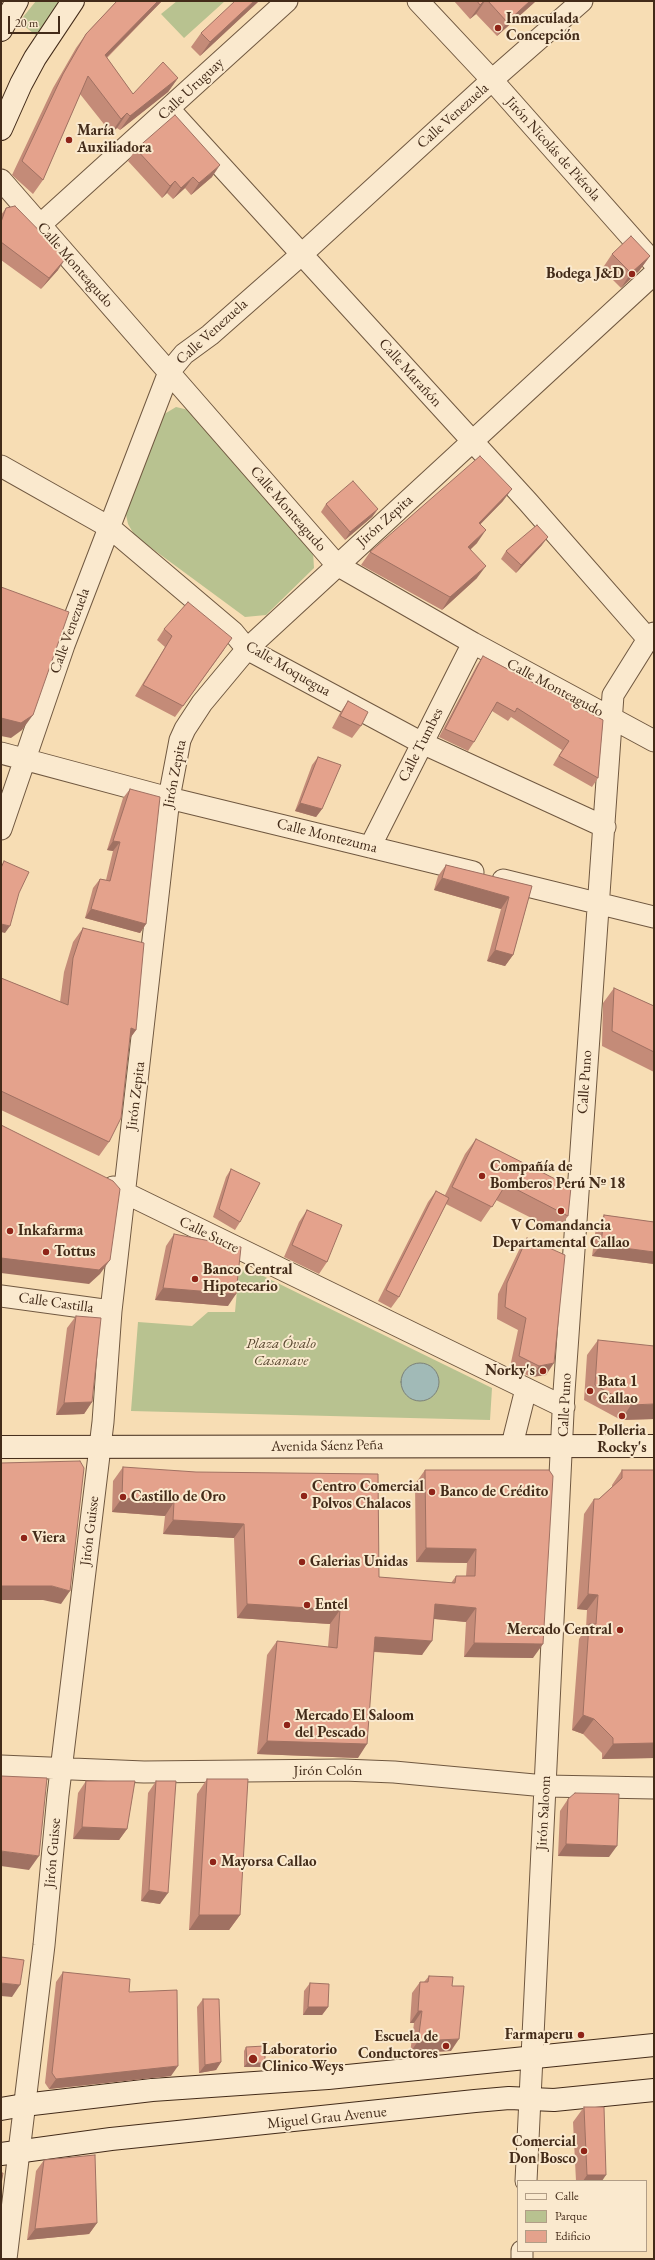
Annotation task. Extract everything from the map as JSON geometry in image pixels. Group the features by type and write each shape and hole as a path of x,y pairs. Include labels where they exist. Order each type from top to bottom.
{"main road":[{"path":"1,30 17,1"},
{"path":"2,121 35,58 73,1"},
{"name":"Avenida Sáenz Peña","path":"1,1447 512,1445 654,1446"},
{"path":"1,2110 24,2105 152,2090 328,2078 654,2045"},
{"name":"Miguel Grau Avenue","path":"9,2153 172,2132 510,2098 554,2100 654,2090"}],"street":[{"name":"Calle Uruguay","path":"40,225 287,1"},
{"name":"Jirón Nicolás de Piérola","path":"418,1 492,80 654,263"},
{"name":"Calle Venezuela","path":"1,829 24,759 108,527 169,372 184,354 210,335 302,254 492,80 582,1"},
{"name":"Calle Marañón","path":"169,109 651,636"},
{"name":"Calle Monteagudo","path":"1,180 337,565 473,643 654,741"},
{"name":"Jirón Zepita","path":"100,1447 111,1311 169,798 180,740 185,729 202,703 247,649 654,274"},
{"name":"Calle Moquegua","path":"1,466 108,527 233,632 247,649 422,743 605,826"},
{"name":"Calle Puno","path":"563,1445 564,1407 586,1061 600,904 612,695 651,636"},
{"name":"Calle Tumbes","path":"370,847 473,643"},
{"name":"Calle Montezuma","path":"1,753 169,798 654,917"},
{"name":"Calle Sucre","path":"97,1179 564,1407"},
{"name":"Calle Castilla","path":"1,1296 111,1311"},
{"path":"512,1445 526,1389"},
{"name":"Jirón Saloom","path":"526,2180 531,2099 531,2057 563,1445"},
{"name":"Jirón Guisse","path":"6,2259 9,2153 24,2105 44,1945 62,1768 100,1447"},
{"name":"Jirón Colón","path":"1,1766 144,1772 387,1771 545,1786 654,1788"}],"green space":[{"path":"36,1 66,1 42,40 19,22"},
{"path":"177,1 225,1 184,38 161,14"},
{"path":"176,407 193,411 313,552 314,568 266,615 245,617 135,536 128,524 125,510 161,416"},
{"name":"Plaza Óvalo Casanave","path":"239,1269 257,1273 492,1388 490,1420 131,1411 138,1322 192,1326 208,1312 235,1312"}],"water":[{"path":"420,1363 430,1366 436,1372 439,1382 436,1392 430,1398 420,1401 410,1398 404,1392 401,1382 404,1372 410,1366"}],"building":[{"path":"117,1 158,1 105,55 133,94 163,62 178,78 130,116 127,113 121,119 88,76 43,180 22,161 63,74 86,34"},
{"path":"235,1 254,1 210,42 201,33"},
{"path":"477,1 484,1 480,5"},
{"path":"488,1 530,1 507,22"},
{"path":"175,115 220,165 199,183 193,177 181,188 175,181 170,186 136,149"},
{"path":"15,206 66,258 49,278 1,242 1,222 6,208"},
{"path":"631,236 650,256 631,273 612,254"},
{"path":"480,456 512,489 479,523 486,530 468,547 486,566 450,597 370,552"},
{"path":"353,481 378,509 350,532 326,504"},
{"path":"537,525 548,537 521,565 506,551"},
{"path":"1,587 69,612 33,715 21,723 1,718"},
{"path":"188,602 232,638 183,706 143,685 172,636 164,629"},
{"path":"483,656 603,720 598,778 559,756 569,741 517,708 515,712 497,702 474,742 445,729"},
{"path":"348,701 368,712 361,726 340,716"},
{"path":"318,757 341,765 322,809 300,803"},
{"path":"130,789 160,797 146,924 91,909 100,879 110,881 120,842 113,841"},
{"path":"4,861 29,872 19,893 10,926 1,924 1,868"},
{"path":"446,865 532,886 513,955 495,950 509,897 442,878"},
{"path":"83,928 144,943 136,1030 131,1028 121,1118 109,1142 1,1091 1,978 68,1005 73,958"},
{"path":"614,988 654,1006 654,1052 612,1031"},
{"path":"1,1125 113,1181 120,1189 110,1260 99,1270 1,1258"},
{"path":"476,1139 571,1187 568,1216 506,1184 492,1207 452,1187"},
{"path":"231,1169 260,1183 240,1222 219,1209"},
{"path":"436,1191 449,1198 399,1297 386,1290"},
{"path":"307,1210 342,1225 327,1262 292,1245"},
{"path":"604,1215 654,1222 654,1252 601,1245"},
{"name":"Banco Central Hipotecario","path":"174,1234 241,1247 236,1294 163,1288"},
{"path":"527,1238 565,1255 554,1363 539,1366 519,1356 526,1318 505,1307 507,1283"},
{"path":"76,1316 101,1318 92,1402 64,1403"},
{"path":"598,1340 654,1346 654,1404 631,1405 595,1385"},
{"path":"80,1461 84,1468 70,1591 52,1586 1,1586 1,1463"},
{"path":"123,1467 196,1472 378,1474 379,1577 455,1583 456,1576 475,1576 476,1549 426,1548 425,1470 549,1470 553,1476 543,1644 474,1643 476,1608 435,1604 432,1641 375,1637 367,1744 267,1741 277,1641 337,1648 340,1610 247,1604 244,1524 173,1520 174,1502 122,1498"},
{"name":"Mercado Central","path":"622,1470 654,1470 654,1743 613,1744 613,1738 594,1719 583,1715 589,1624 596,1624 598,1595 588,1594 594,1499 599,1499 622,1478"},
{"path":"1,1776 47,1778 39,1856 1,1851"},
{"name":"Mayorsa Callao","path":"207,1779 248,1779 240,1915 199,1915"},
{"path":"86,1781 135,1781 127,1829 82,1827"},
{"path":"156,1781 176,1781 168,1893 149,1890"},
{"path":"575,1793 619,1794 617,1846 566,1844 568,1799"},
{"path":"1,1957 24,1960 20,1985 1,1983"},
{"path":"63,1972 130,1979 129,1992 177,1990 178,2066 56,2079 52,2073"},
{"path":"429,1976 453,1977 452,1986 464,1986 459,2039 418,2041 422,2011 418,2011 420,1982 428,1982"},
{"path":"310,1983 329,1984 328,2007 308,2007"},
{"path":"203,1999 219,1999 221,2062 205,2065"},
{"name":"Laboratorio Clinico Weys","path":"265,2046 265,2063 247,2063 246,2047"},
{"path":"584,2107 604,2107 606,2175 587,2175"},
{"path":"95,2155 97,2223 35,2229 44,2160"},
{"path":"1,2173 3,2173 1,2184"}],"place":[{"name":"Inmaculada Concepción","path":"498,28"},
{"name":"María Auxiliadora","path":"69,140"},
{"name":"Bodega J&D","path":"632,274"},
{"name":"Compañía de Bomberos Perú Nº 18","path":"482,1176"},
{"name":"V Comandancia Departamental Callao","path":"561,1211"},
{"name":"Inkafarma","path":"10,1231"},
{"name":"Tottus","path":"46,1252"},
{"name":"Banco Central Hipotecario","path":"195,1279"},
{"name":"Norky's","path":"543,1371"},
{"name":"Bata 1 Callao","path":"590,1391"},
{"name":"Polleria Rocky's","path":"622,1416"},
{"name":"Banco de Crédito","path":"432,1492"},
{"name":"Centro Comercial Polvos Chalacos","path":"304,1496"},
{"name":"Castillo de Oro","path":"123,1497"},
{"name":"Viera","path":"24,1538"},
{"name":"Galerias Unidas","path":"302,1562"},
{"name":"Entel","path":"307,1605"},
{"name":"Mercado Central","path":"620,1630"},
{"name":"Mercado El Saloom del Pescado","path":"287,1725"},
{"name":"Mayorsa Callao","path":"213,1862"},
{"name":"Farmaperu","path":"581,2035"},
{"name":"Escuela de Conductores","path":"446,2046"},
{"name":"Laboratorio Clinico Weys","path":"253,2059"},
{"name":"Comercial Don Bosco","path":"584,2151"}]}
